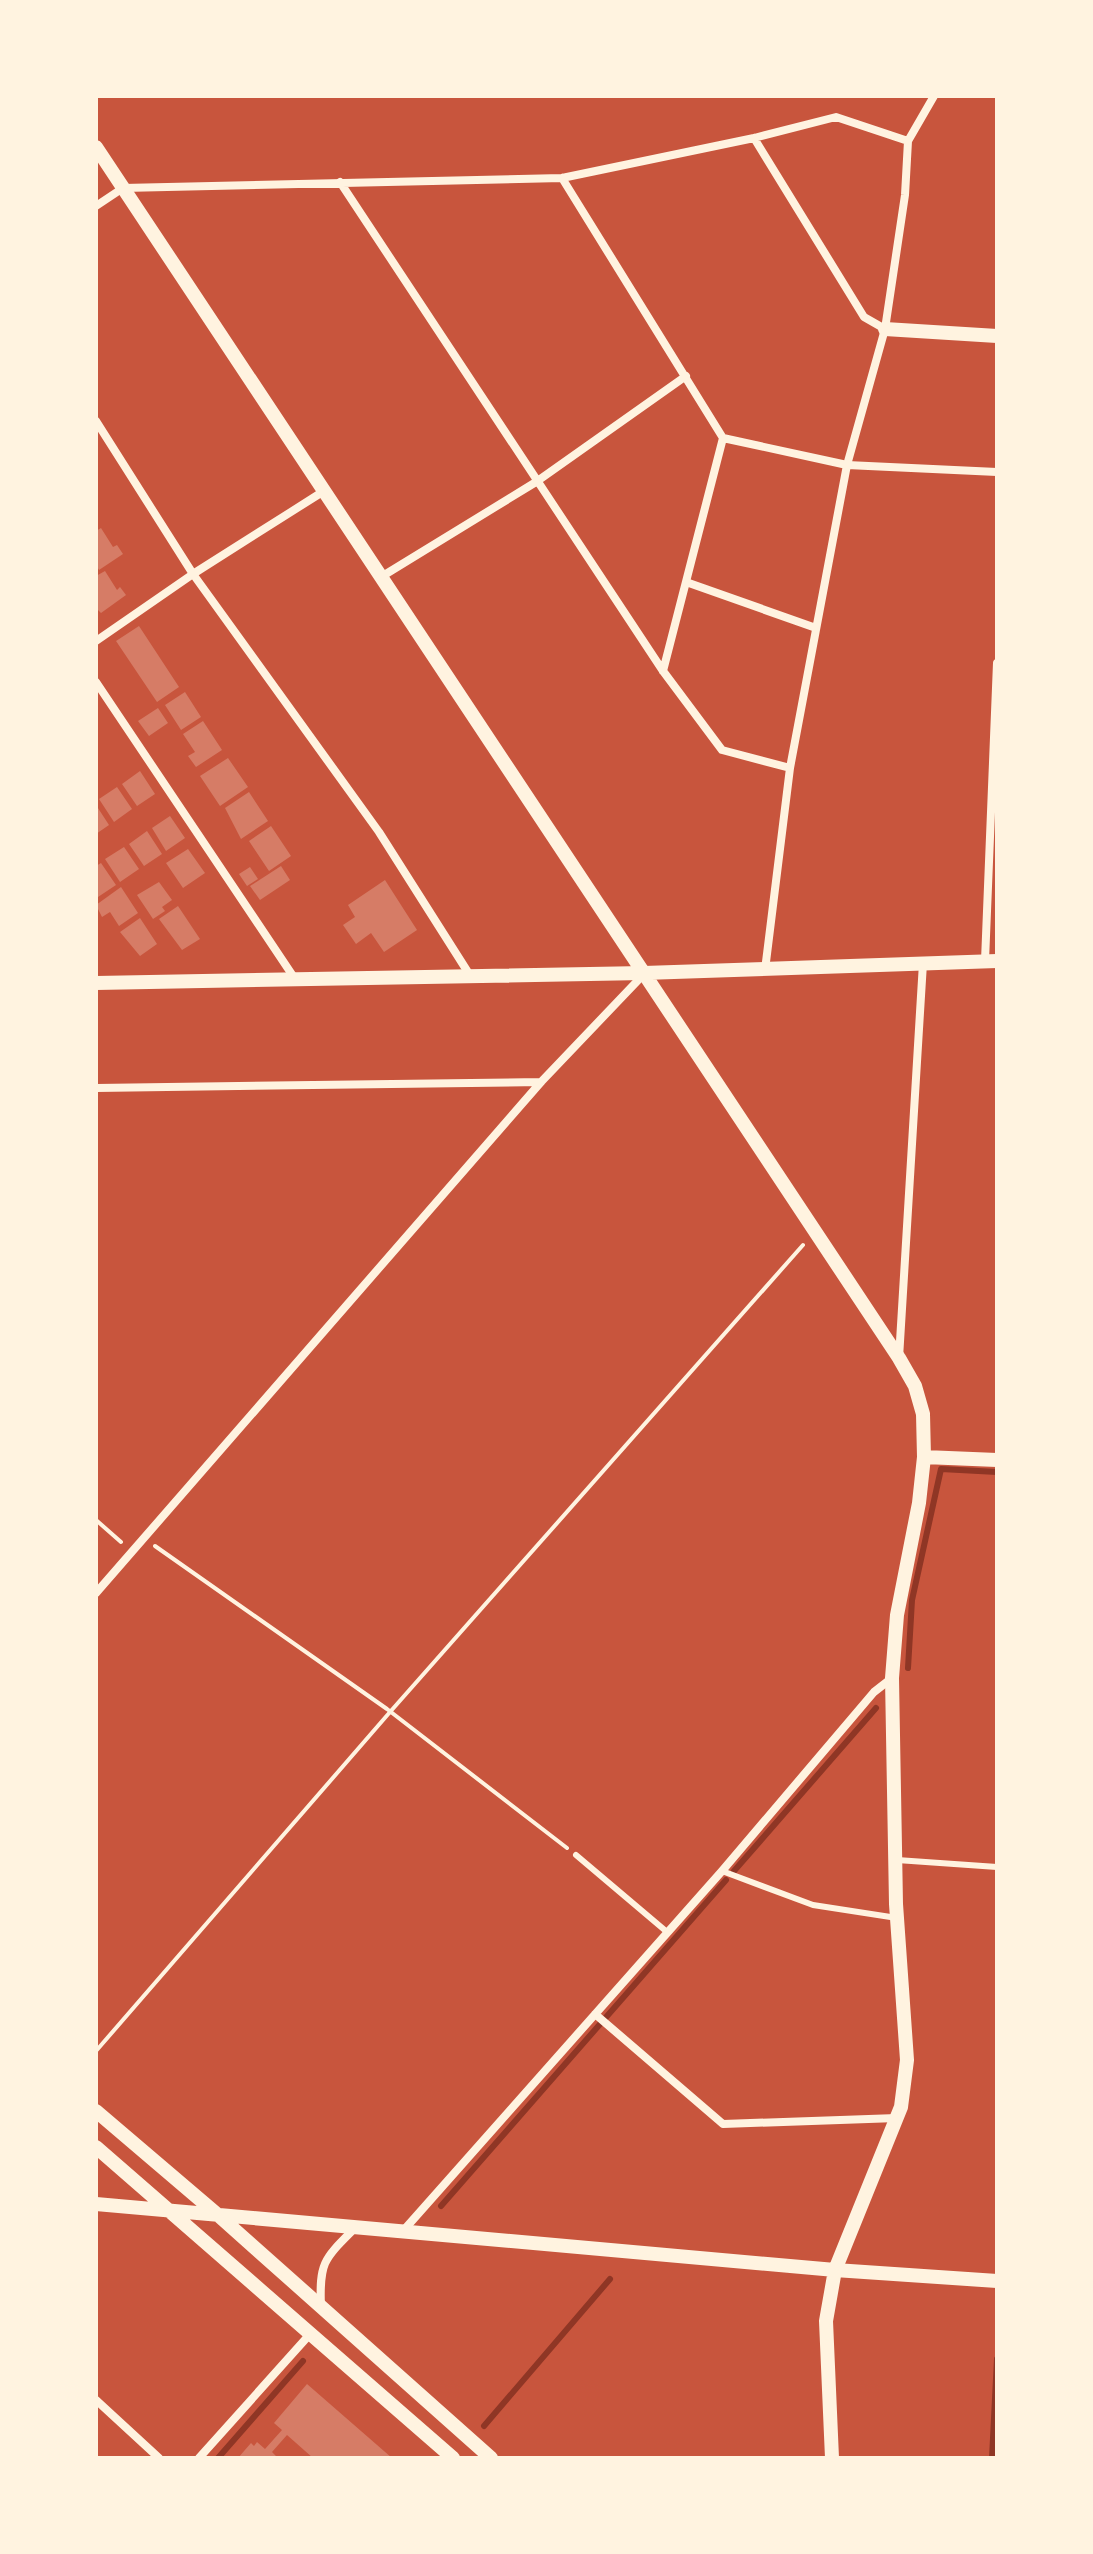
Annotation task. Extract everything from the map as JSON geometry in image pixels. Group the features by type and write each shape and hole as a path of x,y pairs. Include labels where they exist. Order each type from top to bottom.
{"street":[{"path":"765,970 790,768 847,465 885,329 905,195 908,141 934,96"},
{"path":"96,206 123,188 562,178 754,138 836,117 908,141"},
{"path":"754,138 864,317 885,329 997,336"},
{"path":"96,147 915,1386 923,1414 924,1457 919,1503 897,1615 892,1678 897,1918 907,2060 901,2107 835,2270 826,2321 832,2458"},
{"path":"562,178 723,438 663,671"},
{"path":"340,182 663,671 722,750 790,768"},
{"path":"381,577 536,482 686,376"},
{"path":"96,421 193,574 379,832 471,977"},
{"path":"723,438 847,465 997,472"},
{"path":"96,641 193,574 324,491"},
{"path":"686,582 816,628"},
{"path":"96,983 644,973 991,961 997,663"},
{"path":"96,682 295,979"},
{"path":"899,1358 923,963"},
{"path":"96,1593 541,1082 644,973"},
{"path":"96,1088 541,1082"},
{"path":"924,1457 997,1460"},
{"path":"401,2233 722,1871 874,1692 892,1678"},
{"path":"595,2014 723,2124 897,2118"},
{"path":"96,2111 491,2458"},
{"path":"96,2147 453,2458"},
{"path":"96,2204 835,2270 992,2280"},
{"path":"321,2307 322,2268 337,2246 355,2228"},
{"path":"199,2458 311,2332"},
{"path":"96,2400 159,2458"}],"lane":[{"path":"576,1855 667,1932"},
{"path":"895,1860 997,1867"},
{"path":"722,1871 813,1905 897,1918"}],"path":[{"path":"96,2051 390,1712 815,1231"},
{"path":"96,1520 132,1551"},
{"path":"143,1537 390,1712 576,1855"}],"building":[{"path":"101,528 113,547 117,545 123,554 99,570 96,565 96,531"},
{"path":"105,571 117,590 120,587 126,595 101,613 96,608 96,576"},
{"path":"139,626 179,687 157,702 116,641"},
{"path":"185,692 201,717 181,730 165,705"},
{"path":"158,708 168,723 149,736 138,721"},
{"path":"203,721 222,750 196,767 188,756 195,752 183,734"},
{"path":"228,758 248,787 220,806 200,776"},
{"path":"140,771 155,794 137,806 122,784"},
{"path":"117,787 132,809 114,822 99,799"},
{"path":"249,792 268,821 241,839 225,808"},
{"path":"96,805 109,825 96,834"},
{"path":"170,816 185,838 166,851 152,828"},
{"path":"271,826 291,856 269,871 249,841"},
{"path":"147,831 162,854 144,866 129,844"},
{"path":"124,847 139,869 120,882 105,859"},
{"path":"188,849 205,873 183,888 166,863"},
{"path":"101,863 116,885 98,897 96,866"},
{"path":"281,866 290,880 260,900 250,886"},
{"path":"250,867 258,879 247,886 239,874"},
{"path":"385,880 417,930 384,952 371,933 356,944 343,925 355,917 348,905"},
{"path":"159,882 172,900 162,907 165,911 153,919 137,895"},
{"path":"121,887 138,913 119,926 110,912 102,917 96,905"},
{"path":"178,906 200,939 182,950 159,919"},
{"path":"140,918 157,944 140,956 120,932"},
{"path":"307,2384 392,2458 313,2458 287,2435 272,2452 278,2458 238,2458 251,2443 254,2446 257,2442 265,2449 282,2430 274,2423"}],"waterway":[{"path":"908,1668 912,1600 941,1469 997,1472"},
{"path":"734,1871 876,1708"},
{"path":"441,2206 726,1880"},
{"path":"484,2426 610,2279"},
{"path":"992,2458 997,2359"},
{"path":"218,2458 303,2361"}]}
